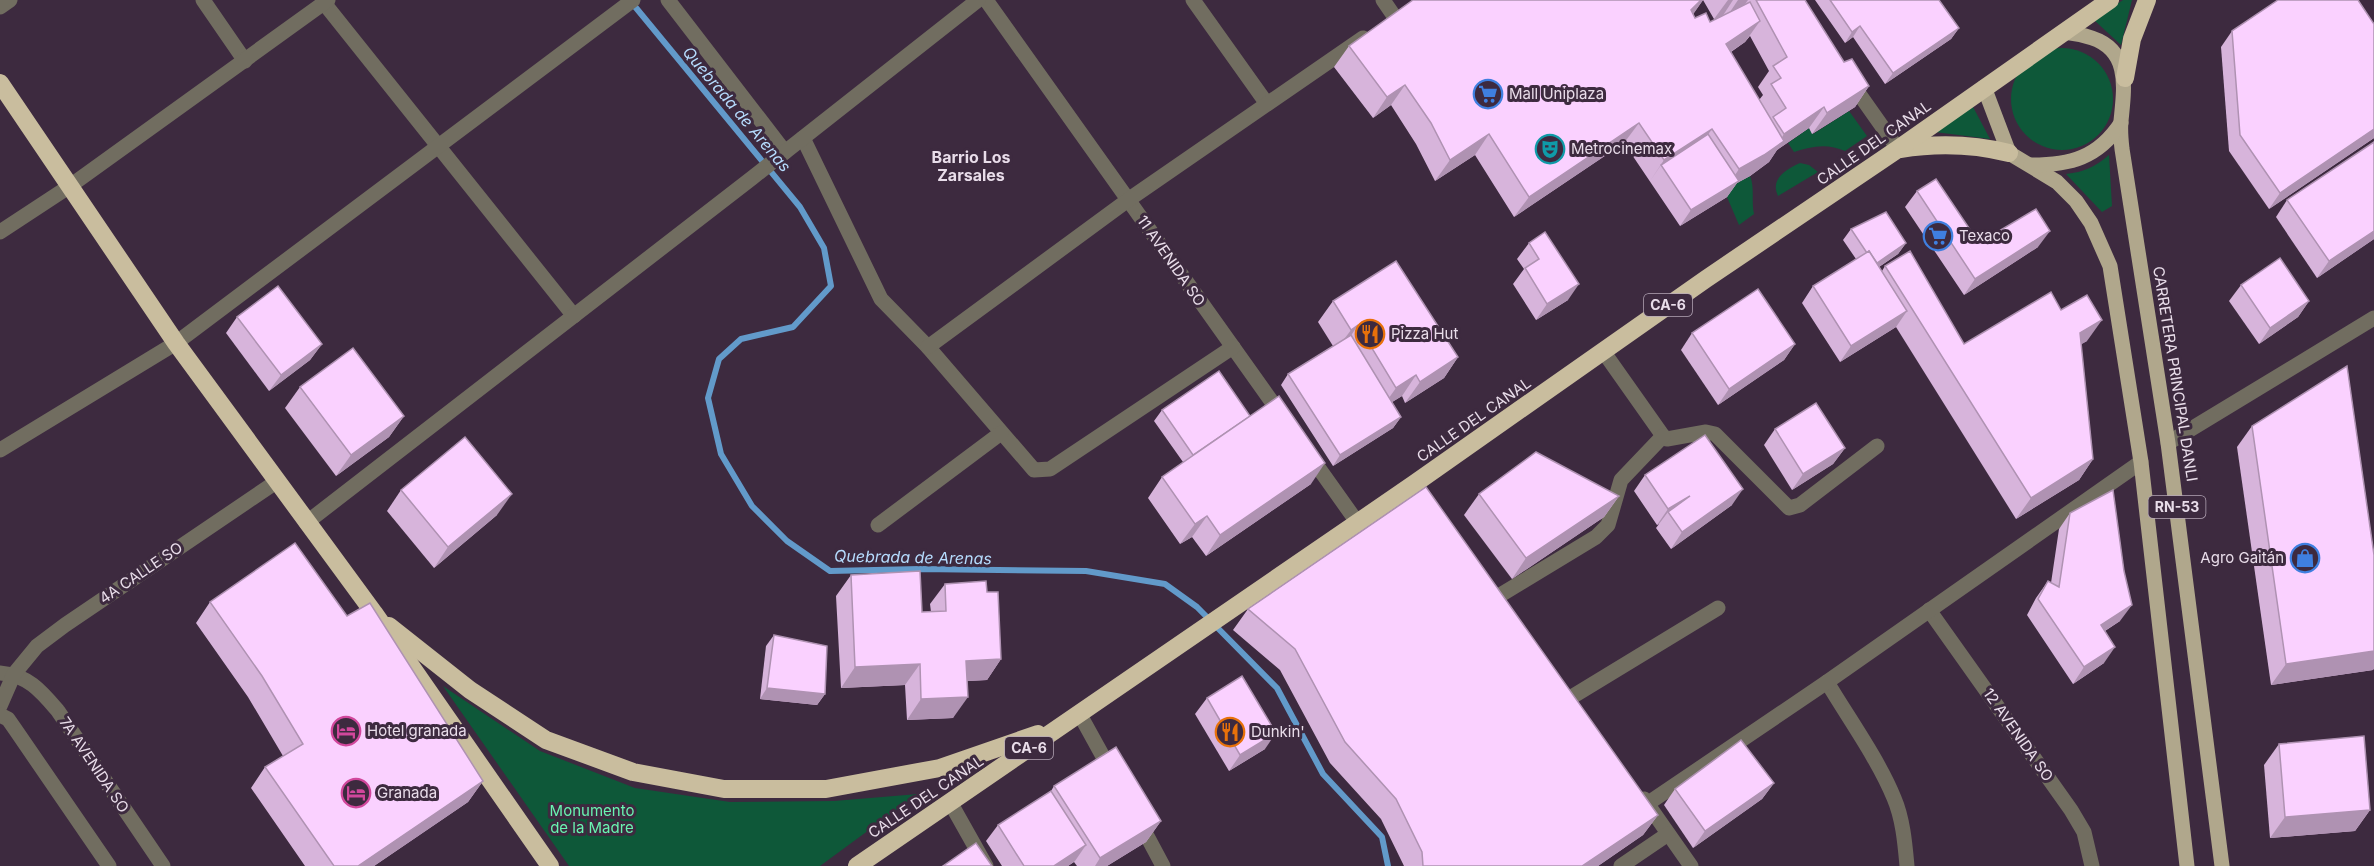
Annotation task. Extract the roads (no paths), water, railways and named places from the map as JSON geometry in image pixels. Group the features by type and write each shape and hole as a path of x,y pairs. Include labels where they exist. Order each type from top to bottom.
{"highway":[{"path":"2125,78 2132,39 2147,0"},
{"name":"CALLE DEL CANAL","path":"857,866 1356,522 1418,488 1603,351 1899,149 2106,1"},
{"path":"0,83 176,343 374,613 550,866"},
{"path":"1899,149 1942,145 1984,148 2009,153"},
{"path":"374,613 470,690 546,740 633,772 724,789 826,789 940,768 1061,726"}],"main road":[{"path":"2064,32 2093,38 2110,48 2122,67 2125,78"},
{"name":"CARRETERA PRINCIPAL DANLI","path":"2125,78 2121,123 2122,149 2168,443 2222,866"},
{"path":"1984,87 2009,153"},
{"path":"2030,165 2054,165 2082,158 2101,147 2121,123"},
{"name":"RN-53","path":"2009,153 2057,182 2076,201 2102,244 2110,266 2141,462 2187,866"}],"street":[{"path":"0,7 10,0"},
{"path":"203,0 245,61"},
{"path":"0,450 176,343 633,0"},
{"path":"668,0 785,152"},
{"path":"306,522 752,178 978,0"},
{"name":"11 AVENIDA SO","path":"986,0 1288,425"},
{"path":"1194,0 1267,104"},
{"path":"1383,0 1384,22"},
{"path":"0,231 70,186 326,2 574,316"},
{"path":"928,347 1128,200 1409,5"},
{"path":"1838,65 1899,149"},
{"path":"803,138 881,299 928,347 1034,470 1050,469 1233,347"},
{"path":"2168,443 2374,318"},
{"path":"1603,351 1662,436 1667,439 1706,432 1715,434 1790,508 1800,505 1877,446"},
{"path":"878,525 1001,433"},
{"path":"1497,597 1596,537 1608,525 1621,480 1662,436"},
{"path":"1301,444 1356,522"},
{"path":"1647,804 1827,682 2141,462"},
{"name":"4A CALLE SO","path":"0,706 7,674 38,646 65,625 276,482"},
{"path":"1570,698 1718,608"},
{"name":"12 AVENIDA SO","path":"1929,610 2072,810 2084,832 2092,866"},
{"name":"7A AVENIDA SO","path":"7,674 39,689 58,711 163,866"},
{"path":"1827,682 1894,798 1901,823 1907,866"},
{"path":"1079,713 1118,785"},
{"path":"0,715 8,719 109,866"},
{"path":"1633,784 1690,866"},
{"path":"950,802 986,866"},
{"path":"1130,805 1163,866"},
{"path":"1621,866 1668,834"}],"waterway":[{"name":"Quebrada de Arenas","path":"632,3 800,207 824,248 831,286 793,327 741,339 719,359 708,398 721,454 752,506 787,541 830,571 920,569 1086,571 1165,584 1197,607 1277,688 1323,774 1382,837 1388,866"}],"place":[{"name":"Mall Uniplaza","path":"1488,94"},
{"name":"Metrocinemax","path":"1550,149"},
{"name":"Texaco","path":"1938,236"},
{"name":"Pizza Hut","path":"1370,334"},
{"name":"Agro Gaitán","path":"2305,558"},
{"name":"Hotel granada","path":"346,731"},
{"name":"Dunkin'","path":"1230,732"},
{"name":"Granada","path":"356,793"}],"district":[{"name":"Barrio Los Zarsales","path":"971,166"}],"park label":[{"name":"Monumento de la Madre","path":"592,820"}]}
